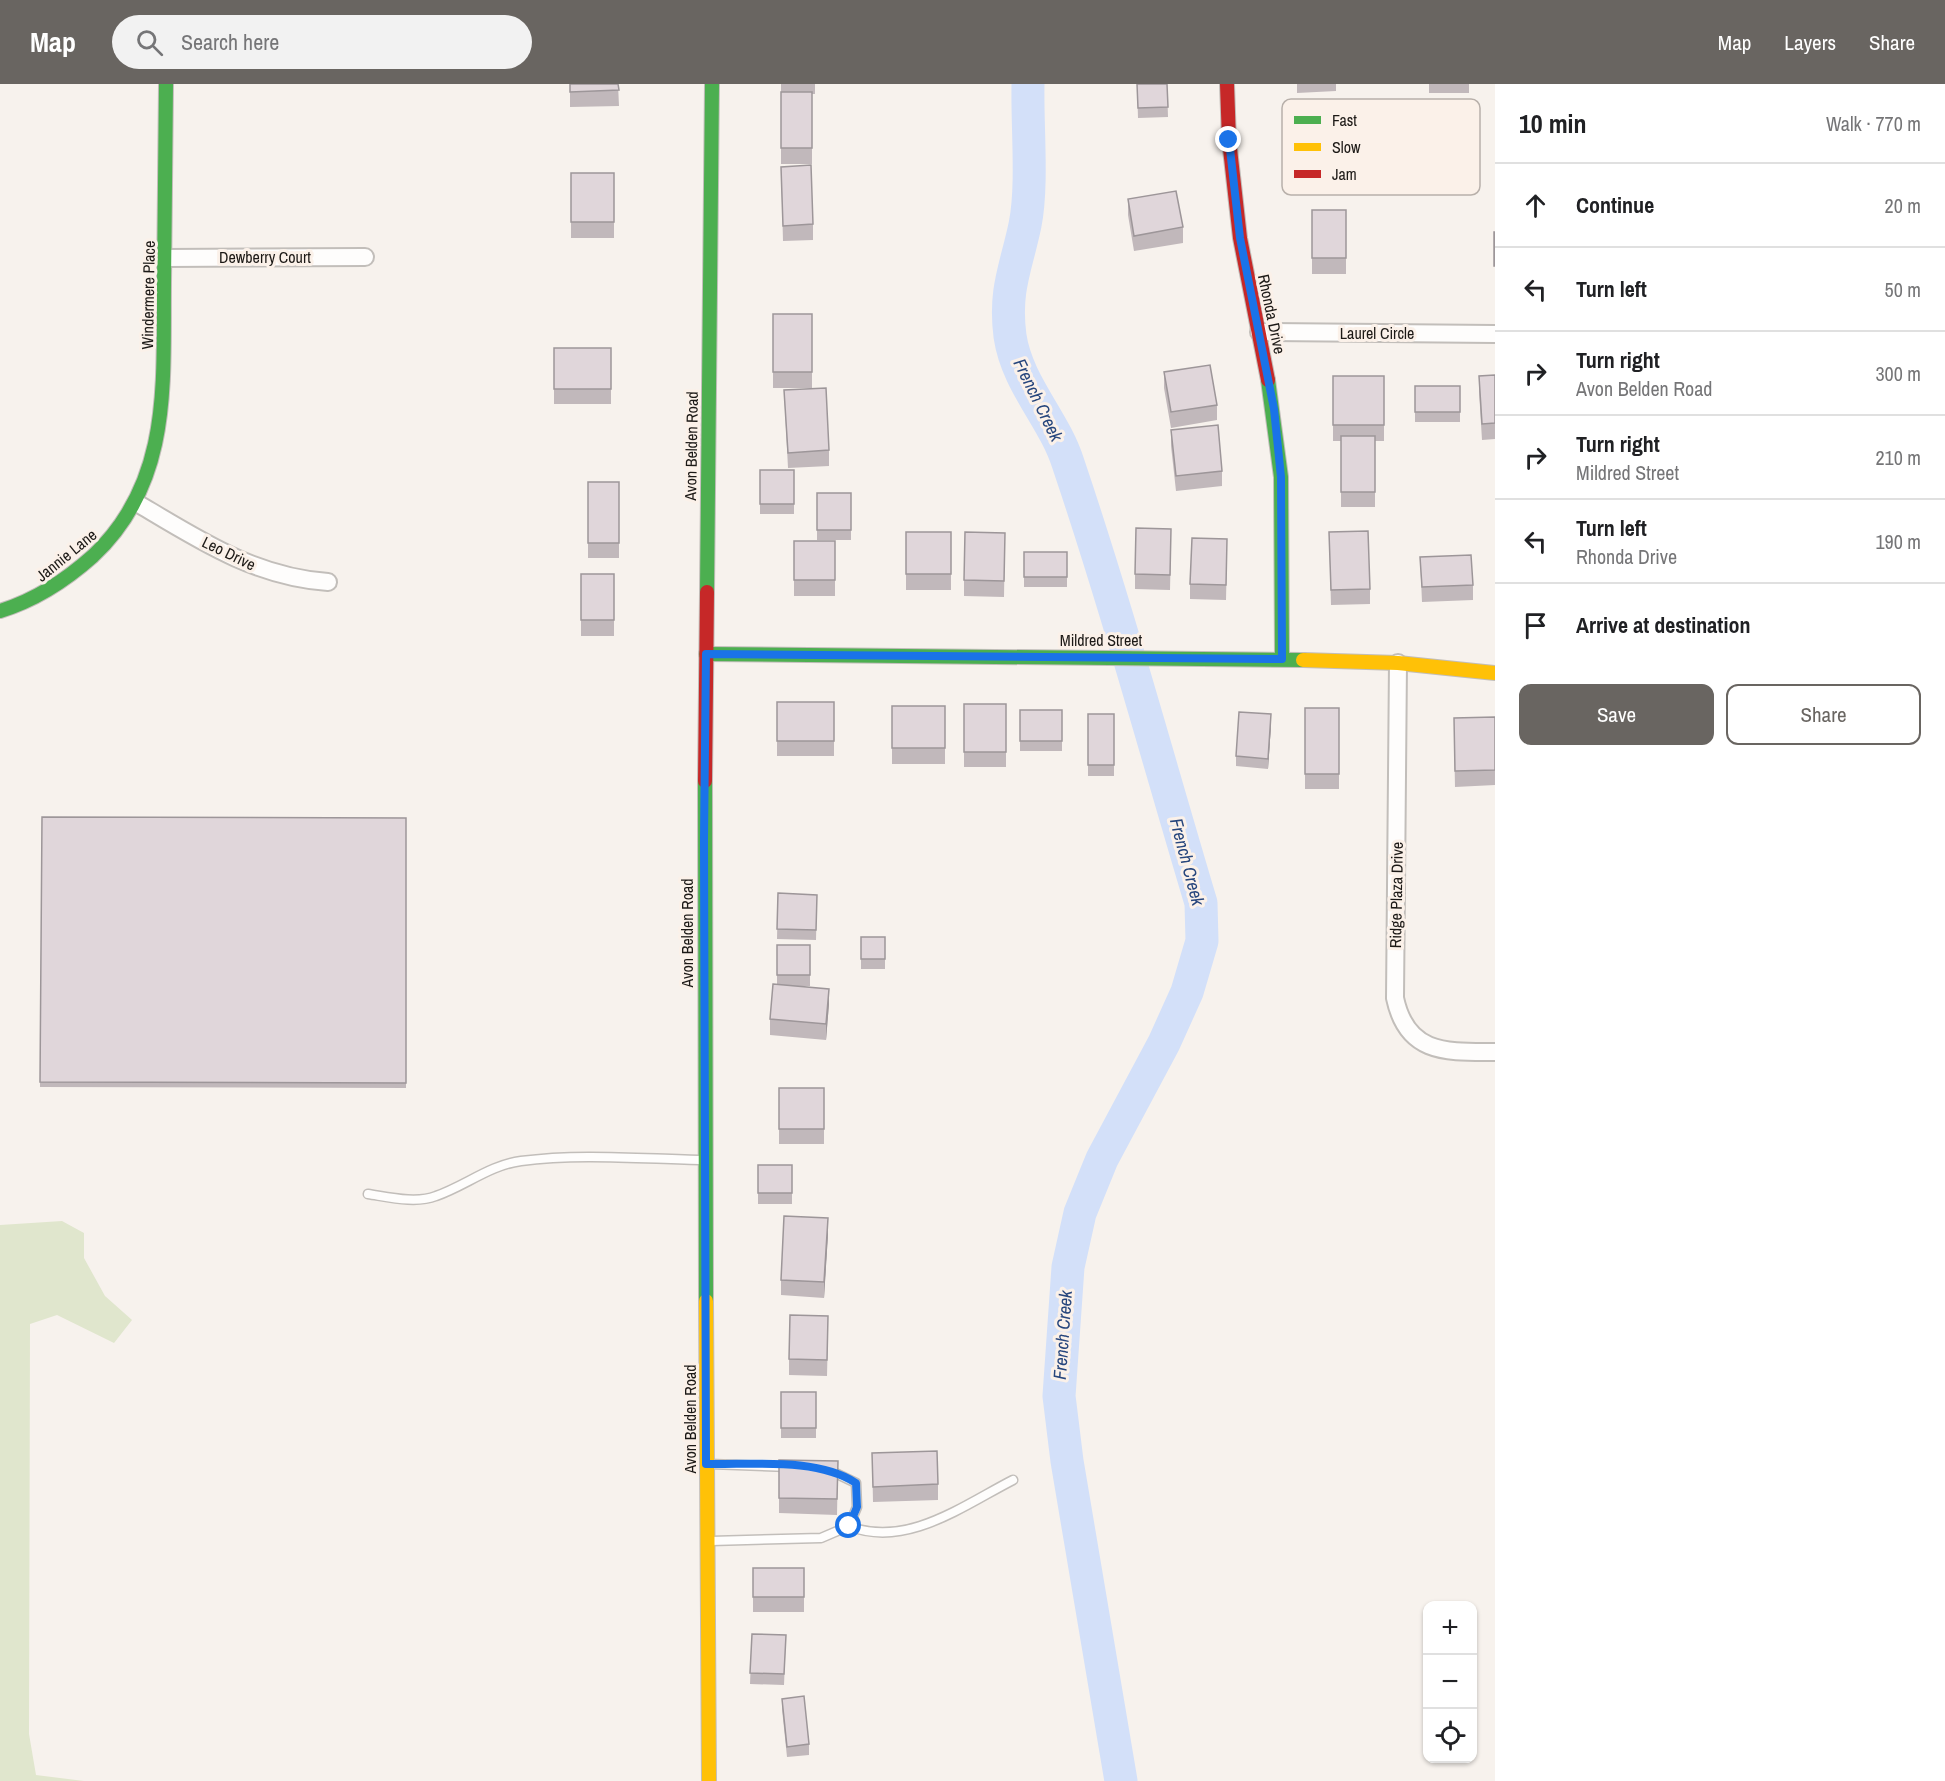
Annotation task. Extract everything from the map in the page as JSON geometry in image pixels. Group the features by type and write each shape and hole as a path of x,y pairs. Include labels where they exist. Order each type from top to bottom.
{"street":[{"name":"Windermere Place","path":"137,503 151,466 160,425 165,258 166,84"},
{"name":"Avon Belden Road","path":"709,1781 704,1160 712,84"},
{"name":"Rhonda Drive","path":"1227,84 1229,140 1240,238 1274,409 1281,477 1282,659"},
{"name":"Dewberry Court","path":"165,258 365,257"},
{"name":"Laurel Circle","path":"1259,332 1495,334"},
{"name":"Leo Drive","path":"137,503 204,542 260,568 294,580 328,582"},
{"name":"Jannie Lane","path":"0,611 33,600 75,573 122,528 137,503"},
{"name":"Mildred Street","path":"706,654 1282,659 1398,663 1495,673"},
{"name":"Ridge Plaza Drive","path":"1398,663 1395,998 1398,1013 1415,1038 1437,1050 1495,1052"}],"lane":[{"path":"368,1194 407,1198 434,1197 495,1168 519,1161 595,1157 704,1160"},
{"path":"706,1464 799,1467"},
{"path":"707,1541 821,1538 849,1526 857,1507 856,1483 822,1467"},
{"path":"849,1526 867,1533 910,1529 958,1510 1013,1480"}],"green space":[{"path":"62,1221 84,1233 84,1258 105,1296 132,1320 114,1343 57,1315 30,1324 29,1734 36,1775 84,1781 0,1781 0,1225"}],"building":[{"path":"570,84 618,84 619,90 570,92"},
{"path":"1137,84 1167,84 1168,107 1138,108"},
{"path":"781,92 812,92 812,148 781,148"},
{"path":"811,165 813,224 783,226 781,167"},
{"path":"571,173 614,173 614,222 571,222"},
{"path":"1176,191 1183,227 1134,236 1128,199"},
{"path":"1312,210 1346,210 1346,258 1312,258"},
{"path":"1495,232 1495,266 1494,266"},
{"path":"773,314 812,314 812,372 773,372"},
{"path":"554,348 611,348 611,389 554,389"},
{"path":"1210,365 1217,405 1171,412 1164,372"},
{"path":"1495,375 1495,423 1482,424 1479,376"},
{"path":"1333,376 1384,376 1384,425 1333,425"},
{"path":"1415,386 1460,386 1460,412 1415,412"},
{"path":"826,388 829,450 788,453 784,390"},
{"path":"1218,425 1222,471 1176,476 1171,430"},
{"path":"1341,436 1375,436 1375,492 1341,492"},
{"path":"760,470 794,470 794,504 760,504"},
{"path":"588,482 619,482 619,543 588,543"},
{"path":"817,493 851,493 851,530 817,530"},
{"path":"1136,528 1171,529 1170,575 1135,574"},
{"path":"1368,531 1370,589 1331,590 1329,532"},
{"path":"906,532 951,532 951,574 906,574"},
{"path":"965,532 1005,533 1004,581 964,580"},
{"path":"1192,538 1227,539 1226,585 1190,584"},
{"path":"794,541 835,541 835,580 794,580"},
{"path":"1024,552 1067,552 1067,577 1024,577"},
{"path":"1471,555 1473,585 1422,587 1420,557"},
{"path":"581,574 614,574 614,620 581,620"},
{"path":"777,702 834,702 834,741 777,741"},
{"path":"964,704 1006,704 1006,752 964,752"},
{"path":"892,706 945,706 945,748 892,748"},
{"path":"1305,708 1339,708 1339,774 1305,774"},
{"path":"1020,710 1062,710 1062,741 1020,741"},
{"path":"1239,712 1271,714 1268,759 1236,756"},
{"path":"1088,714 1114,714 1114,765 1088,765"},
{"path":"1495,717 1495,770 1455,771 1454,718"},
{"path":"42,817 406,818 406,1083 40,1082"},
{"path":"778,893 817,895 816,930 777,929"},
{"path":"861,937 885,937 885,959 861,959"},
{"path":"777,945 810,945 810,975 777,975"},
{"path":"773,984 829,989 826,1024 770,1019"},
{"path":"779,1088 824,1088 824,1129 779,1129"},
{"path":"758,1165 792,1165 792,1193 758,1193"},
{"path":"784,1216 828,1218 824,1282 781,1280"},
{"path":"790,1315 828,1316 827,1360 789,1359"},
{"path":"781,1392 816,1392 816,1428 781,1428"},
{"path":"937,1451 938,1484 873,1487 872,1453"},
{"path":"779,1460 838,1461 837,1499 779,1498"},
{"path":"753,1568 804,1568 804,1597 753,1597"},
{"path":"752,1634 786,1635 784,1674 750,1673"},
{"path":"804,1696 809,1744 787,1747 782,1699"}],"waterway":[{"name":"French Creek","path":"1028,84 1029,192 1025,225 1010,292 1010,336 1020,370 1054,431 1068,463 1120,627 1201,903 1202,941 1187,992 1164,1043 1102,1159 1080,1213 1068,1267 1059,1396 1067,1461 1121,1781"}],"traffic: fast":[{"path":"0,611 50,589 93,556 119,527 137,496 150,464 158,430 164,358 166,84"},
{"path":"707,592 712,84"},
{"path":"1268,380 1281,477 1282,659"},
{"path":"706,654 1303,660"},
{"path":"705,781 706,1301"}],"traffic: slow":[{"path":"1303,660 1398,663 1495,673"},
{"path":"706,1301 709,1781"}],"traffic: jam":[{"path":"1227,84 1229,140 1240,238 1268,380"},
{"path":"705,781 707,592"}],"route":[{"path":"849,1526 857,1507 856,1483 843,1475 822,1467 706,1464 704,1160 706,654 1282,659 1281,477 1274,409 1240,238 1229,140"}]}
